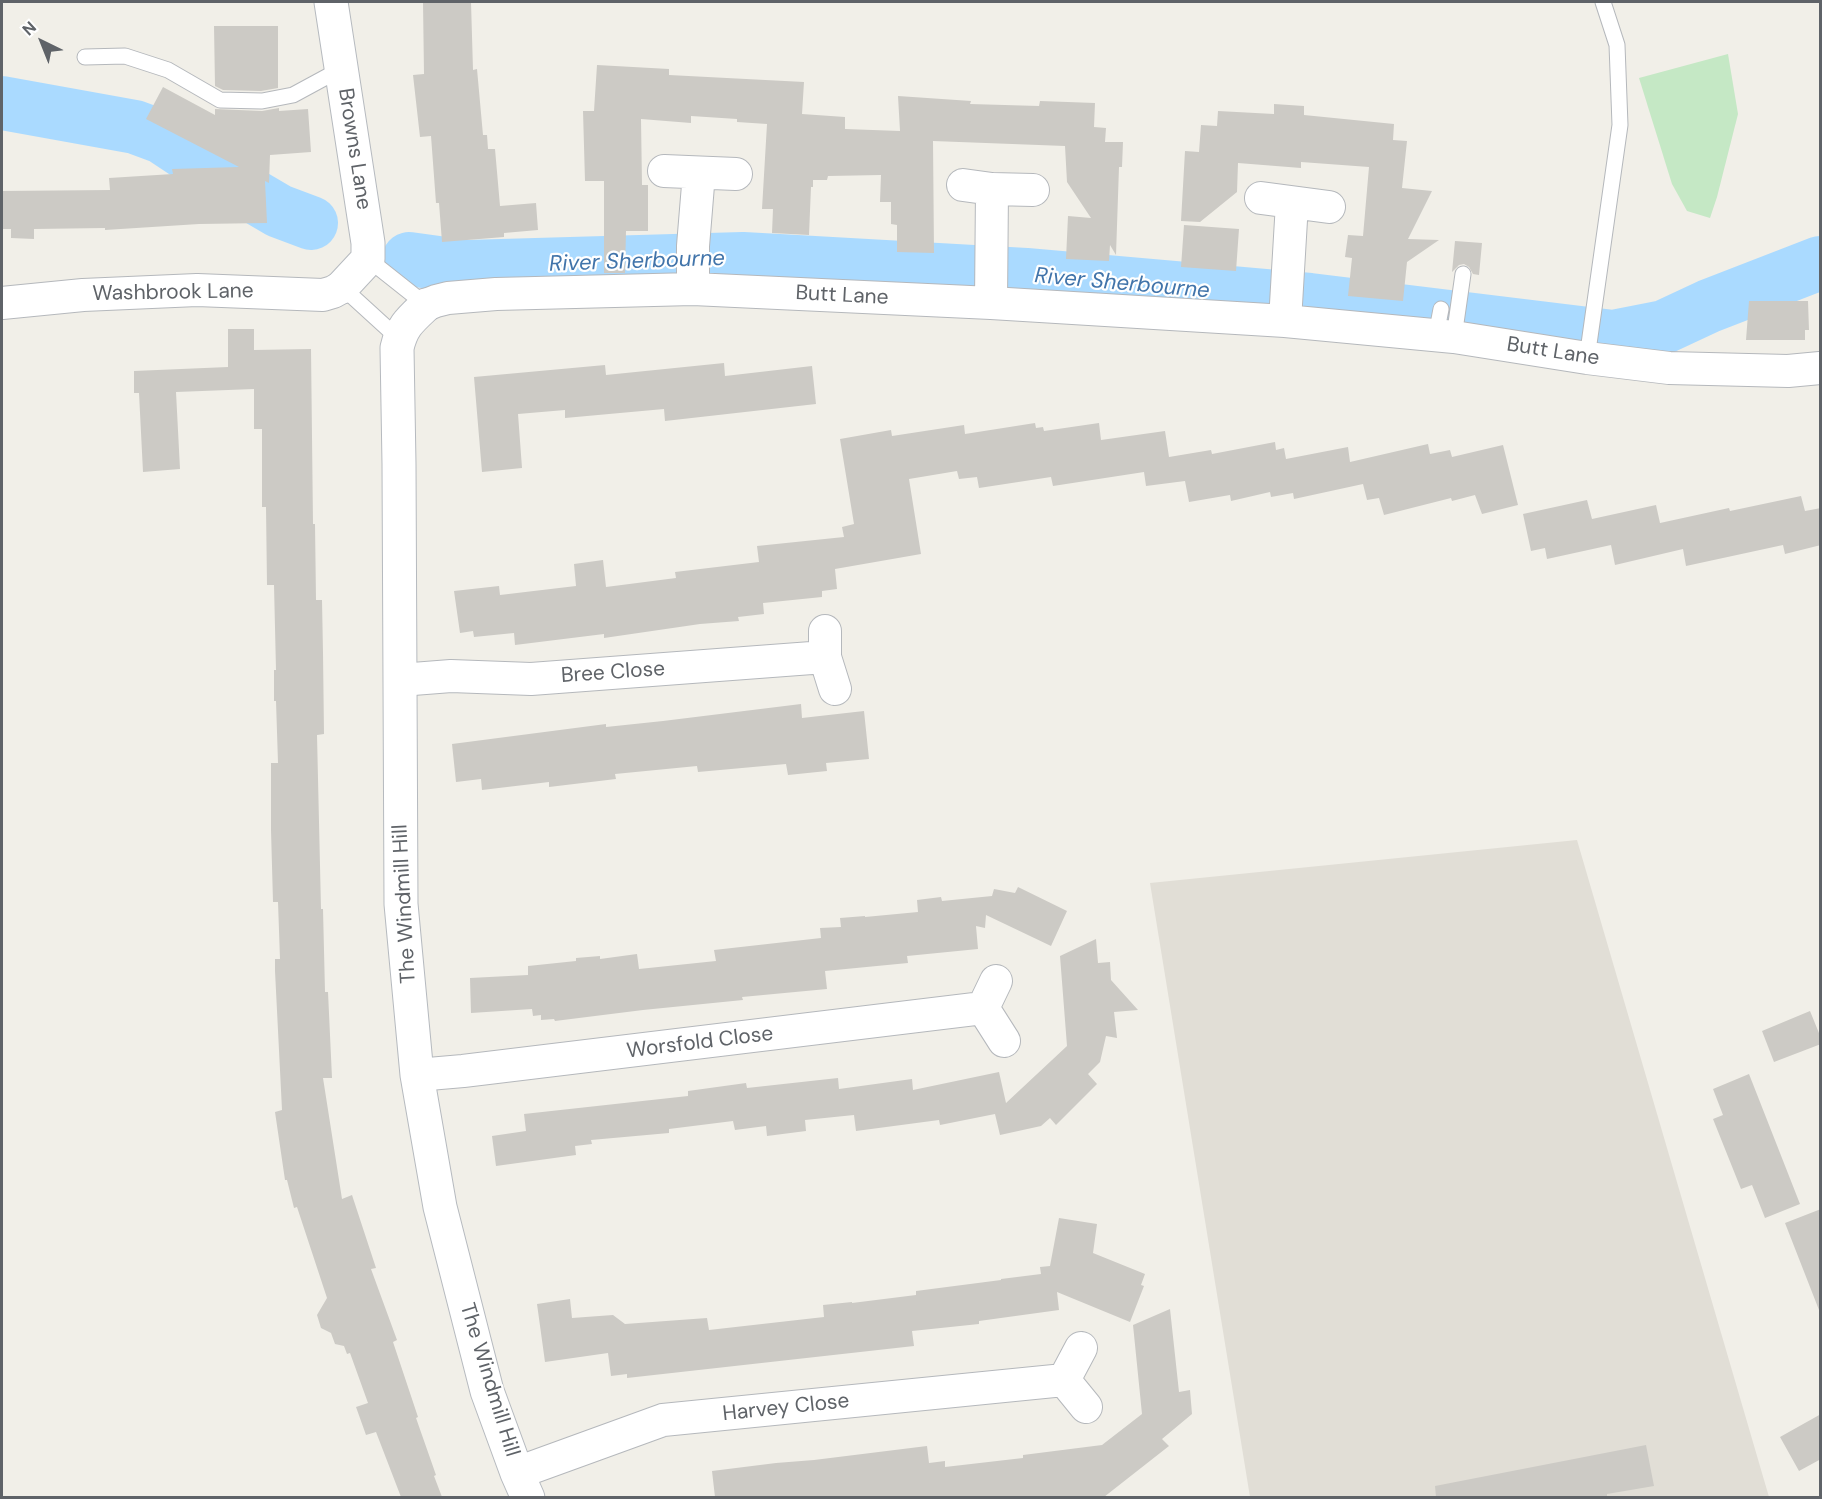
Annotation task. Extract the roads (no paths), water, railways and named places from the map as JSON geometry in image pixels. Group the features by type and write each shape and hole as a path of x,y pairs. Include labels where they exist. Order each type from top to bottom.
{"street":[{"name":"Browns Lane","path":"330,2 368,231 368,259"},
{"path":"664,171 736,174"},
{"path":"693,270 699,173"},
{"path":"991,282 978,187 1033,190"},
{"path":"1261,198 1329,207"},
{"path":"1286,303 1292,203"},
{"path":"342,288 368,259"},
{"name":"Butt Lane","path":"426,305 448,298 693,270 991,282 1286,303 1447,322 1669,368 1788,371 1821,368"},
{"name":"Washbrook Lane","path":"2,303 83,295 197,290 323,295 342,288"},
{"path":"399,339 408,322 426,305"},
{"name":"The Windmill Hill","path":"399,339 397,361 401,904 417,1075 443,1218 487,1391 523,1485"},
{"name":"Bree Close","path":"400,680 451,676 531,679 825,644 835,689"},
{"name":"Worsfold Close","path":"417,1075 475,1070 989,995 1004,1041"},
{"path":"1081,1348 1064,1380 1086,1407"},
{"name":"Harvey Close","path":"523,1485 663,1420 1064,1380"}],"lane":[{"path":"1588,351 1620,125 1617,45 1603,2"},
{"path":"85,57 125,56 168,70 220,100 262,101 293,95 342,69"},
{"path":"368,259 426,305"},
{"path":"1447,322 1463,274"},
{"path":"342,288 399,339"}],"waterway":[{"name":"River Sherbourne","path":"2,103 135,127 162,137 279,211 311,223"},
{"name":"River Sherbourne","path":"409,259 467,267 743,259 1026,275 1310,300 1613,337 1664,327 1709,306 1820,263"}]}
